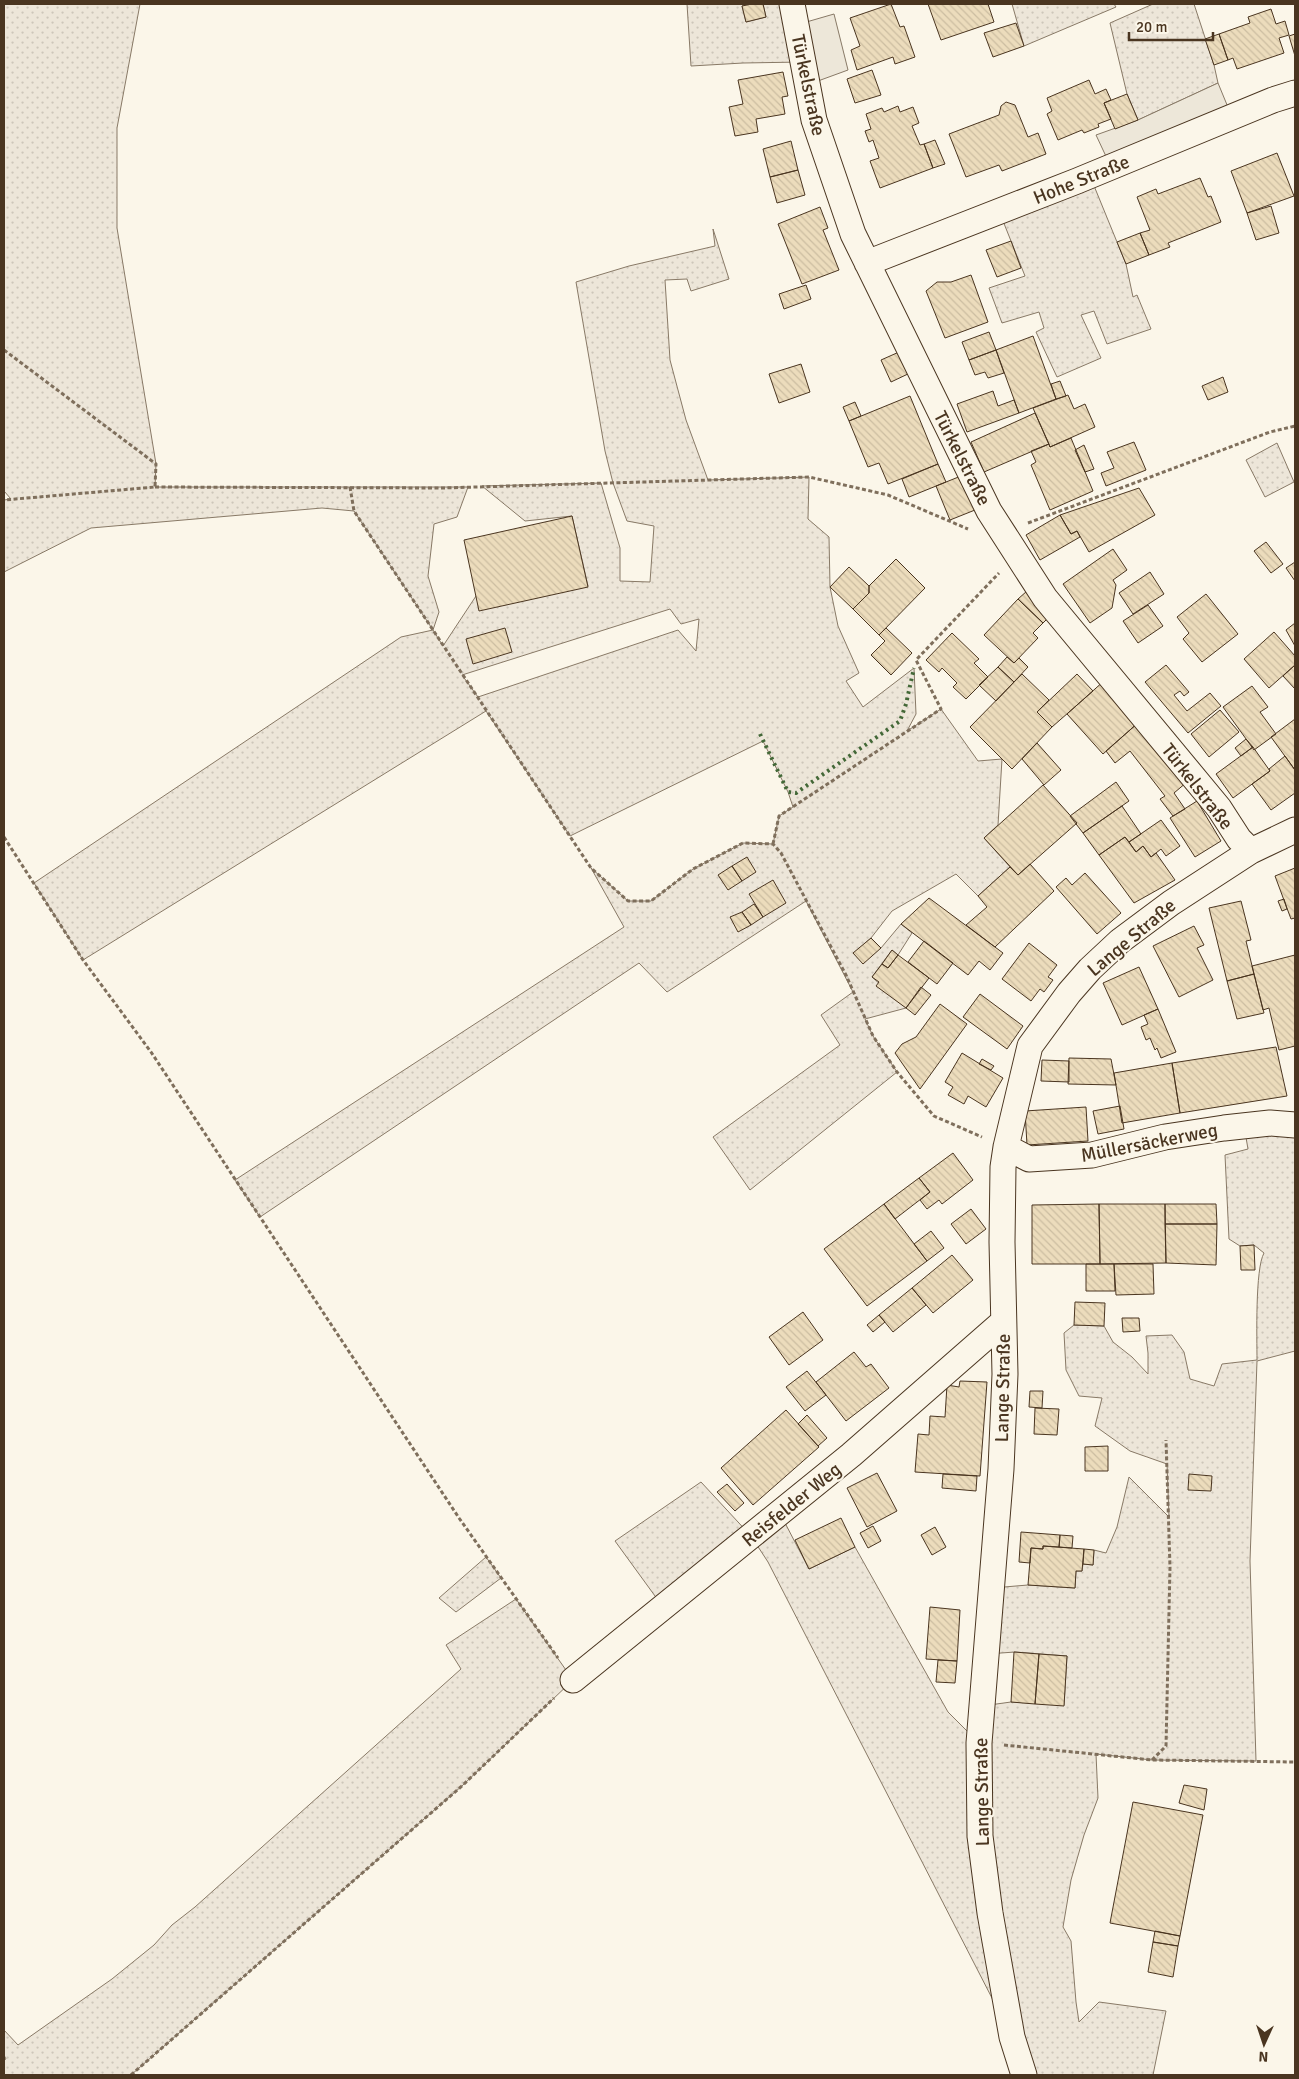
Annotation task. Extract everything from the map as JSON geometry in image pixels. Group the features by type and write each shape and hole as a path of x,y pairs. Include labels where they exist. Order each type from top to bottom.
{"street":[{"name":"Türkelstraße","path":"792,4 814,120 853,234 985,502 1045,598 1219,808 1239,839 1251,851"},
{"name":"Hohe Straße","path":"867,263 1077,181 1273,100 1295,93"},
{"name":"Lange Straße","path":"1024,2075 1012,2037 990,1913 980,1836 979,1743 1001,1469 1005,1374 1003,1167 1006,1147 1030,1046 1069,993 1090,969 1120,941 1171,903 1251,851 1295,830"},
{"name":"Müllersäckerweg","path":"1006,1147 1028,1160 1092,1155 1165,1137 1224,1128 1270,1123 1295,1125"},
{"name":"Reisfelder Weg","path":"573,1680 851,1455 1003,1322"}],"path":[{"path":"4,350 156,464 155,487"},
{"path":"1003,533 1270,432 1295,426"},
{"path":"4,500 155,487 468,487 809,476 888,495 976,533"},
{"path":"350,487 354,511 591,868 628,901 651,900 693,869 743,843 773,844 781,853 846,975 873,1036 897,1072 934,1116 1006,1147"},
{"path":"773,844 779,816 941,709 916,660 1017,554"},
{"path":"4,837 83,960 151,1052 459,1518 573,1680 463,1785 131,2075"},
{"path":"1152,1760 1166,1746 1170,1567 1166,1440"},
{"path":"979,1743 1152,1760 1295,1762"}],"shaded area":[{"path":"4,4 140,4 117,128 117,228 156,464 155,487 468,487 457,517 434,524 428,576 439,612 433,630 354,511 322,508 91,528 4,572 4,500 11,499 4,491"},
{"path":"687,4 752,4 742,6 746,22 766,17 763,4 792,4 803,62 691,66"},
{"path":"1012,4 1114,4 1116,7 1024,46"},
{"path":"1153,4 1194,4 1218,83 1138,120 1127,94 1110,23"},
{"path":"834,14 848,70 807,85 796,25"},
{"path":"1218,83 1232,117 1111,167 1096,135 1138,120"},
{"path":"1090,176 1126,264 1133,297 1137,295 1151,329 1107,344 1094,311 1081,315 1101,358 1057,377 1036,332 1044,328 1039,312 1002,323 989,288 1025,276 999,211"},
{"path":"713,229 729,279 691,291 687,279 665,280 670,360 686,420 708,480 809,477 808,519 829,537 830,587 838,626 859,673 846,681 863,707 914,668 916,714 907,731 941,709 978,761 1002,759 998,825 984,838 1010,867 978,896 956,874 892,911 871,938 854,953 881,948 901,924 912,933 898,955 892,950 872,977 906,1008 865,1019 873,1036 897,1072 750,1190 713,1137 840,1045 821,1015 853,992 806,901 667,992 639,963 260,1217 235,1180 624,927 591,868 628,901 651,901 693,869 743,843 773,844 779,816 793,807 788,792 763,741 570,836 486,711 83,960 34,883 401,637 433,630 443,646 476,596 588,586 572,516 525,521 482,486 601,483 620,548 620,581 650,582 654,526 627,521 613,483 605,451 576,282 629,266 715,246","holes":["670,609 681,624 699,619 696,651 678,630 478,697 462,675"]},
{"path":"1277,443 1294,482 1265,497 1246,460"},
{"path":"1295,1125 1295,1351 1257,1361 1250,1561 1256,1761 1152,1760 1096,1754 1098,1798 1084,1835 1071,1880 1063,1927 1071,1941 1079,2022 1099,2002 1166,2011 1153,2075 1024,2075 1012,2037 768,1562 751,1536 784,1521 809,1569 855,1547 948,1712 978,1742 982,1706 1011,1702 1064,1705 1067,1656 1015,1652 987,1654 992,1588 1028,1585 1075,1588 1076,1571 1082,1571 1083,1564 1093,1565 1094,1550 1106,1553 1117,1527 1129,1477 1169,1517 1167,1464 1130,1451 1095,1426 1102,1398 1079,1396 1066,1370 1064,1333 1074,1325 1104,1326 1113,1342 1132,1357 1148,1374 1146,1336 1172,1335 1184,1352 1190,1379 1214,1386 1222,1364 1257,1360 1258,1288 1261,1261 1264,1253 1254,1245 1240,1246 1229,1239 1225,1155 1248,1149 1244,1126"},
{"path":"701,1482 751,1536 663,1607 615,1541"},
{"path":"486,1557 501,1578 456,1612 439,1598"},
{"path":"516,1599 573,1680 463,1785 131,2075 4,2075 4,2060 6,2059 4,2055 4,2030 18,2045 112,1979 154,1945 172,1925 195,1907 461,1669 446,1645"}],"building":[{"path":"763,4 766,17 746,22 742,6"},
{"path":"891,4 900,27 904,26 915,57 895,64 893,57 857,70 851,50 860,46 850,18"},
{"path":"928,4 988,4 994,22 941,40"},
{"path":"1271,9 1276,24 1285,21 1289,35 1279,38 1284,53 1237,69 1233,58 1228,60 1219,34 1250,23 1248,17"},
{"path":"1016,23 1024,46 993,57 984,33"},
{"path":"1219,34 1228,60 1214,65 1205,39"},
{"path":"1295,34 1295,56 1289,36"},
{"path":"872,70 881,95 855,103 847,79"},
{"path":"783,72 788,96 782,97 785,114 756,119 758,132 735,136 729,107 743,104 738,80"},
{"path":"1089,80 1095,94 1106,89 1111,100 1104,103 1111,119 1098,124 1099,127 1084,133 1082,130 1058,140 1047,114 1052,111 1047,98"},
{"path":"1127,94 1138,120 1115,129 1104,103"},
{"path":"1006,102 1015,105 1028,137 1038,133 1046,154 1002,171 999,165 966,177 949,134 999,115 1001,106"},
{"path":"898,106 900,112 913,107 919,123 912,126 920,145 924,144 933,168 880,188 870,161 879,158 873,140 869,142 865,131 871,129 866,114 882,108 884,112"},
{"path":"935,140 945,164 933,168 924,144"},
{"path":"791,141 798,170 770,177 763,149"},
{"path":"1277,153 1294,196 1247,213 1231,171"},
{"path":"798,170 805,195 777,203 770,177"},
{"path":"1200,178 1208,197 1211,196 1221,222 1168,243 1170,247 1149,255 1140,233 1150,230 1137,197 1156,189 1158,194"},
{"path":"1271,206 1279,233 1256,240 1247,213"},
{"path":"820,207 828,228 823,230 839,270 802,284 778,224"},
{"path":"1140,233 1149,255 1126,264 1117,242"},
{"path":"1011,241 1021,268 997,277 986,250"},
{"path":"971,275 988,322 945,338 926,291 937,282 951,282"},
{"path":"806,285 811,299 784,309 779,294"},
{"path":"989,332 996,350 969,360 962,342"},
{"path":"1033,336 1056,399 1019,413 996,350"},
{"path":"996,350 1004,373 988,378 985,372 975,375 969,360"},
{"path":"899,352 910,373 891,382 881,360"},
{"path":"801,364 810,392 779,403 769,374"},
{"path":"1223,377 1228,392 1208,400 1202,386"},
{"path":"1060,381 1066,396 1056,399 1051,384"},
{"path":"993,391 998,406 1014,400 1019,413 967,432 957,404"},
{"path":"1068,395 1074,409 1085,404 1095,427 1050,447 1033,408"},
{"path":"910,396 938,464 888,484 879,463 868,467 849,421"},
{"path":"855,402 861,416 849,421 843,407"},
{"path":"1035,413 1049,444 984,472 971,442"},
{"path":"1071,438 1093,491 1050,510 1031,465 1036,462 1031,451 1049,444 1050,447"},
{"path":"1134,442 1146,470 1106,486 1101,473 1114,468 1107,452"},
{"path":"1084,445 1094,469 1085,472 1075,450"},
{"path":"938,464 946,482 909,497 902,479"},
{"path":"966,474 980,508 950,520 936,486"},
{"path":"1139,488 1155,515 1089,552 1077,531 1071,534 1060,515"},
{"path":"1060,515 1071,534 1077,531 1080,537 1040,560 1026,535"},
{"path":"572,516 588,587 479,611 464,540"},
{"path":"1266,542 1283,564 1271,573 1254,551"},
{"path":"1113,549 1127,570 1113,580 1116,585 1112,608 1090,623 1063,584"},
{"path":"896,559 925,588 879,635 853,609 869,593 869,586"},
{"path":"1295,562 1295,581 1286,568"},
{"path":"849,567 869,586 869,593 853,609 830,587"},
{"path":"1150,572 1164,594 1133,614 1119,593"},
{"path":"1027,591 1051,615 1043,623 1018,599"},
{"path":"1206,594 1238,634 1202,662 1183,639 1189,633 1177,617"},
{"path":"1018,599 1043,623 1033,633 1038,638 1014,663 984,635"},
{"path":"1148,605 1163,626 1138,643 1123,621"},
{"path":"1295,623 1295,646 1286,630"},
{"path":"505,628 512,652 473,664 466,639"},
{"path":"886,628 912,653 891,675 871,655 885,641 879,635"},
{"path":"1274,632 1295,656 1295,665 1269,688 1244,659"},
{"path":"952,633 979,659 974,663 988,677 966,699 953,687 957,683 942,668 939,672 926,660"},
{"path":"1007,657 1014,663 1019,658 1028,667 1014,682 998,667"},
{"path":"1166,665 1189,692 1184,696 1180,691 1174,695 1187,711 1210,693 1221,706 1188,733 1145,682"},
{"path":"1295,665 1295,689 1283,676"},
{"path":"998,667 1014,682 996,701 979,685"},
{"path":"1022,674 1049,700 1037,712 1052,727 1012,769 970,727"},
{"path":"1077,674 1093,691 1052,727 1037,712"},
{"path":"1105,680 1139,722 1103,754 1067,714"},
{"path":"1252,686 1268,707 1260,712 1276,734 1254,750 1223,707"},
{"path":"1220,710 1239,732 1209,757 1191,734"},
{"path":"1295,719 1295,770 1271,737"},
{"path":"1139,722 1187,782 1174,793 1185,809 1173,816 1160,799 1165,796 1130,751 1115,763 1106,751"},
{"path":"1246,739 1253,747 1241,756 1235,748"},
{"path":"1037,743 1061,770 1044,785 1022,759"},
{"path":"1253,747 1270,771 1233,798 1216,774"},
{"path":"1285,756 1295,770 1295,793 1271,810 1252,784 1270,771 1269,769"},
{"path":"1116,782 1129,801 1083,833 1070,816"},
{"path":"1043,785 1077,823 1018,875 984,838"},
{"path":"1197,801 1221,841 1195,857 1170,818"},
{"path":"1122,806 1141,834 1129,842 1125,837 1099,855 1083,833"},
{"path":"1161,820 1180,846 1166,856 1161,849 1151,857 1143,846 1136,852 1129,842"},
{"path":"1125,837 1136,852 1143,846 1151,857 1156,853 1175,880 1134,903 1099,855"},
{"path":"747,857 756,872 742,881 732,866"},
{"path":"1030,864 1054,891 995,947 966,925 987,907 978,896 1010,867 1018,875"},
{"path":"732,866 742,881 728,890 718,875"},
{"path":"1295,868 1295,918 1291,919 1275,876"},
{"path":"1085,873 1121,913 1097,934 1056,887 1066,878 1072,885"},
{"path":"773,880 786,903 763,917 749,894"},
{"path":"929,898 1003,953 990,970 979,961 968,975 901,924"},
{"path":"1284,899 1287,909 1282,911 1278,901"},
{"path":"1241,901 1251,940 1246,941 1254,974 1227,981 1209,908"},
{"path":"754,904 763,917 751,925 742,912"},
{"path":"742,912 751,925 738,932 730,917"},
{"path":"1194,926 1204,945 1197,948 1213,980 1179,997 1153,946"},
{"path":"871,938 881,948 863,964 853,953"},
{"path":"924,941 953,963 937,984 908,962"},
{"path":"1029,943 1057,965 1048,977 1053,980 1044,992 1040,989 1031,1001 1002,979"},
{"path":"892,950 898,955 888,968 882,964"},
{"path":"898,955 929,978 906,1008 876,986 879,982 872,977 882,964 888,968"},
{"path":"1295,955 1295,1046 1279,1050 1269,1008 1263,1010 1252,966"},
{"path":"1139,967 1158,1009 1122,1025 1103,983"},
{"path":"1254,974 1264,1013 1237,1019 1227,981"},
{"path":"921,987 931,995 915,1015 906,1008"},
{"path":"980,994 1023,1026 1007,1049 963,1017"},
{"path":"940,1004 967,1024 920,1089 895,1053 902,1044 916,1037"},
{"path":"1158,1009 1176,1052 1161,1058 1150,1038 1146,1040 1141,1027 1148,1024 1144,1015"},
{"path":"1276,1047 1287,1096 1180,1113 1172,1063"},
{"path":"962,1053 1003,1078 986,1107 968,1096 964,1104 948,1095 953,1087 945,1082"},
{"path":"1069,1058 1111,1059 1116,1085 1068,1084"},
{"path":"982,1059 994,1066 991,1070 979,1064"},
{"path":"1042,1060 1069,1061 1069,1082 1041,1081"},
{"path":"1172,1063 1180,1113 1122,1123 1114,1073"},
{"path":"1120,1106 1124,1129 1098,1134 1093,1111"},
{"path":"1086,1107 1088,1141 1027,1145 1025,1111"},
{"path":"953,1153 973,1180 942,1204 939,1200 927,1209 920,1200 930,1192 919,1178"},
{"path":"919,1178 930,1192 895,1219 884,1204"},
{"path":"884,1204 927,1261 867,1306 824,1249"},
{"path":"1099,1204 1100,1264 1032,1264 1032,1205"},
{"path":"1099,1204 1165,1204 1166,1263 1100,1264"},
{"path":"1165,1204 1216,1204 1217,1224 1165,1224"},
{"path":"971,1209 986,1229 966,1244 951,1224"},
{"path":"1165,1224 1217,1224 1216,1265 1166,1263"},
{"path":"931,1231 944,1248 927,1261 914,1244"},
{"path":"1254,1245 1255,1270 1241,1270 1240,1246"},
{"path":"952,1255 973,1280 933,1313 912,1288"},
{"path":"1086,1264 1114,1264 1115,1291 1086,1291"},
{"path":"1114,1264 1153,1264 1154,1294 1116,1295"},
{"path":"912,1288 926,1305 893,1332 879,1315"},
{"path":"1075,1302 1105,1303 1104,1326 1074,1325"},
{"path":"803,1312 823,1340 789,1365 769,1337"},
{"path":"879,1315 885,1322 873,1332 867,1325"},
{"path":"1122,1318 1139,1318 1140,1331 1123,1332"},
{"path":"854,1352 866,1367 871,1364 889,1388 846,1421 816,1382"},
{"path":"807,1371 826,1395 805,1411 786,1387"},
{"path":"960,1381 987,1382 980,1476 915,1472 918,1434 929,1435 930,1416 945,1417 947,1385 959,1387"},
{"path":"1030,1391 1043,1391 1042,1408 1029,1407"},
{"path":"1035,1408 1059,1409 1057,1435 1034,1434"},
{"path":"786,1410 819,1447 753,1505 721,1468"},
{"path":"807,1415 827,1438 818,1446 798,1424"},
{"path":"1108,1446 1108,1471 1085,1471 1085,1447"},
{"path":"877,1473 897,1511 867,1527 847,1488"},
{"path":"943,1474 977,1476 976,1491 942,1488"},
{"path":"1189,1474 1212,1476 1211,1491 1188,1490"},
{"path":"727,1484 744,1503 735,1511 717,1492"},
{"path":"841,1518 855,1547 809,1569 795,1540"},
{"path":"873,1526 881,1541 868,1548 860,1533"},
{"path":"935,1527 946,1547 932,1555 921,1535"},
{"path":"1021,1532 1060,1535 1059,1547 1043,1546 1043,1549 1031,1548 1030,1563 1019,1562"},
{"path":"1060,1535 1073,1536 1072,1548 1059,1547"},
{"path":"1043,1546 1084,1549 1082,1571 1076,1571 1075,1588 1028,1585 1031,1548 1043,1549"},
{"path":"1084,1549 1094,1550 1093,1565 1083,1564"},
{"path":"930,1607 960,1610 957,1661 926,1659"},
{"path":"1014,1652 1039,1654 1035,1704 1011,1702"},
{"path":"1039,1654 1067,1656 1064,1706 1035,1704"},
{"path":"938,1660 957,1661 955,1683 936,1682"},
{"path":"1184,1785 1207,1789 1204,1810 1179,1803"},
{"path":"1133,1802 1203,1815 1180,1936 1110,1923"},
{"path":"1155,1931 1180,1936 1178,1946 1153,1942"},
{"path":"1153,1942 1178,1946 1173,1977 1148,1972"}],"hedge":[{"path":"760,734 788,792 796,793 900,721 914,668"}]}
